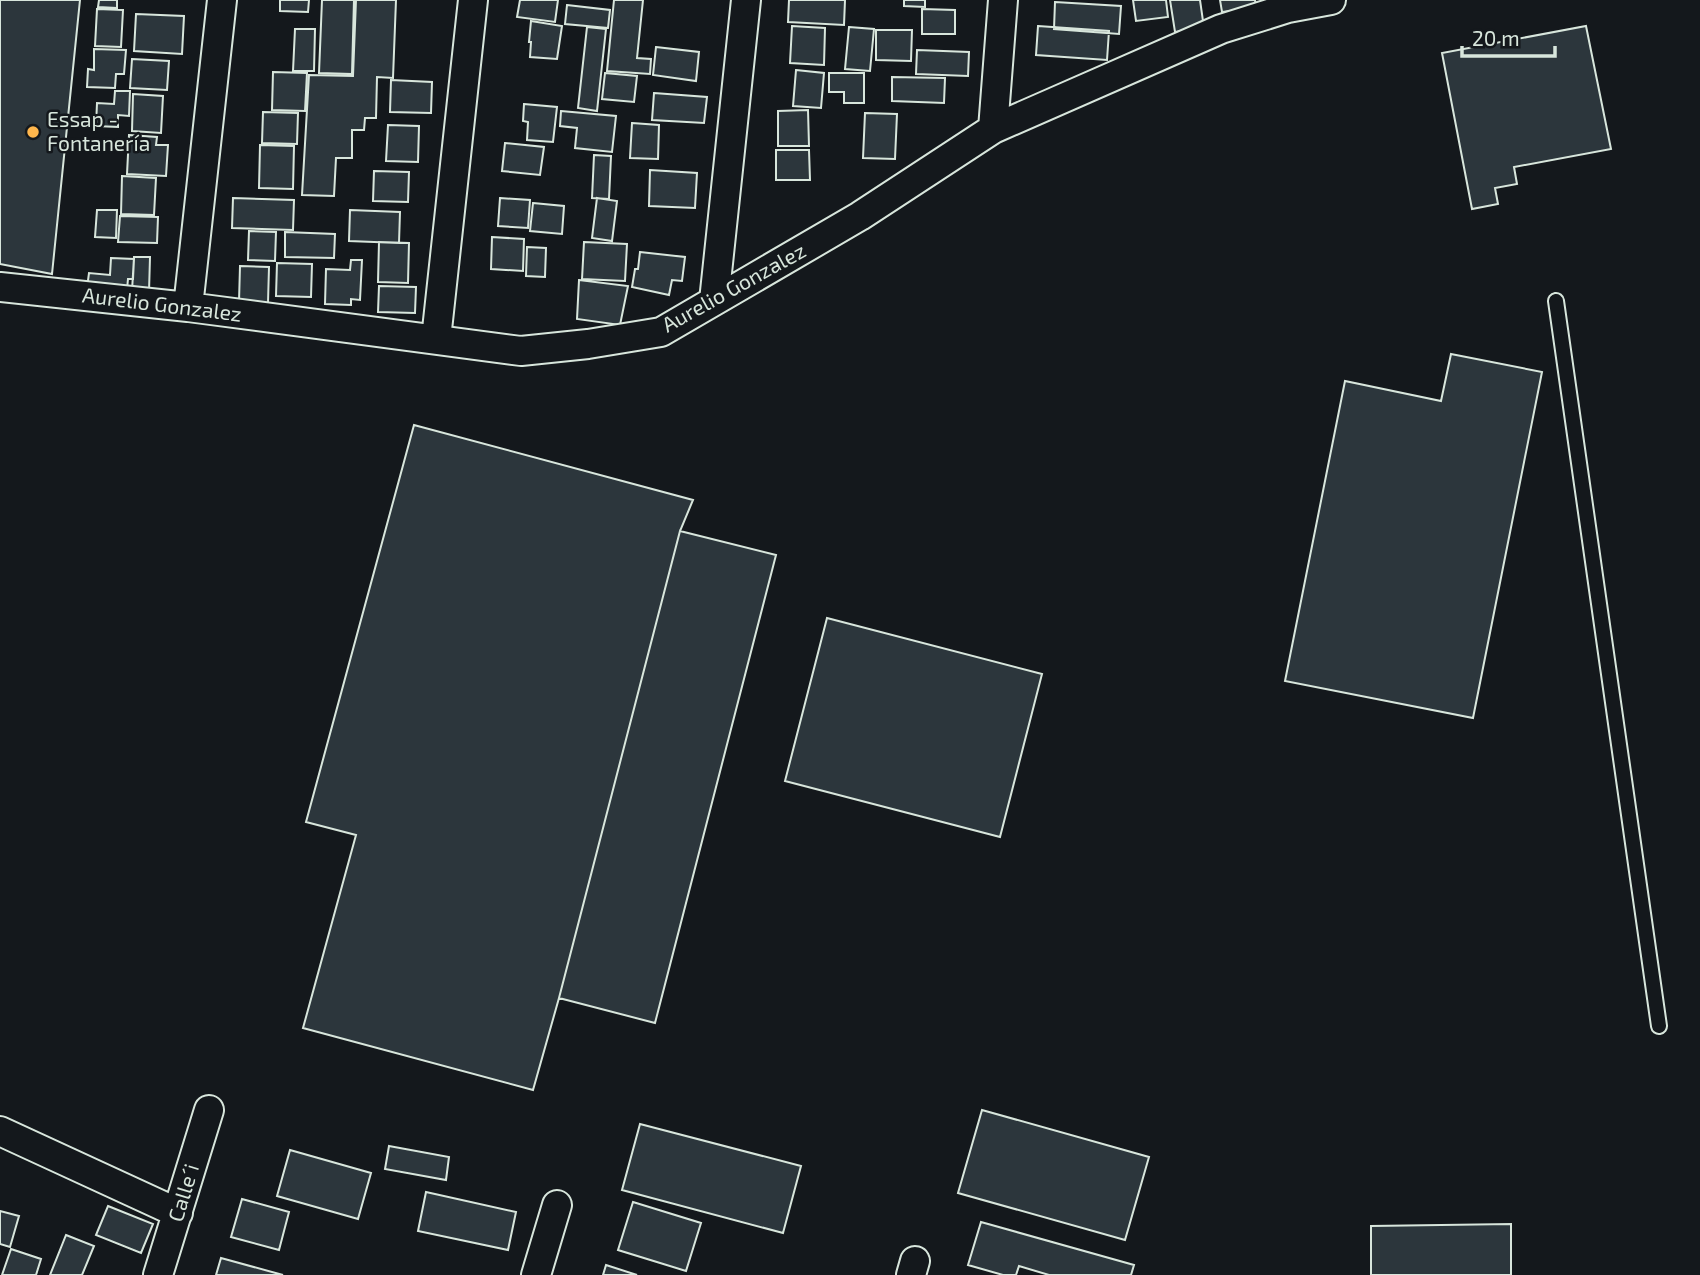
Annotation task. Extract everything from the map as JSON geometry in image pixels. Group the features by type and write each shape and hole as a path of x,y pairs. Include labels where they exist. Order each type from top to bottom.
{"street":[{"path":"188,307 222,0"},
{"path":"436,340 473,0"},
{"path":"714,301 746,0"},
{"path":"993,129 1003,0"},
{"name":"Aurelio Gonzalez","path":"0,287 188,307 521,351 661,332 860,216 993,129 1221,29 1288,8 1331,0"},
{"name":"Calle´i","path":"158,1275 209,1110"},
{"path":"0,1131 178,1213"},
{"path":"536,1275 557,1205"}],"lane":[{"path":"1556,301 1660,1026"}],"building":[{"name":"Essap - Fontanería","path":"0,0 80,0 52,274 0,264"},
{"path":"99,0 117,0 117,8 98,7"},
{"path":"280,0 309,0 308,12 280,11"},
{"path":"322,0 354,0 352,74 319,73"},
{"path":"356,0 396,0 393,78 377,77 376,118 365,118 364,130 352,130 352,158 336,158 334,196 302,195 309,75 353,76"},
{"path":"520,0 558,0 555,22 517,17"},
{"path":"614,0 643,0 637,58 651,59 650,74 607,71"},
{"path":"789,0 845,0 844,25 788,22"},
{"path":"904,0 925,0 925,7 904,6"},
{"path":"1133,0 1166,0 1168,17 1136,21"},
{"path":"1170,0 1200,0 1204,28 1175,32"},
{"path":"1220,0 1255,0 1256,8 1222,12"},
{"path":"1055,2 1121,6 1119,34 1054,29"},
{"path":"567,5 610,10 608,28 565,24"},
{"path":"97,9 123,10 121,47 95,46"},
{"path":"922,9 955,10 955,34 922,34"},
{"path":"136,14 184,16 182,54 134,51"},
{"path":"531,21 562,26 557,59 530,57"},
{"path":"792,26 825,28 824,65 790,63"},
{"path":"1038,26 1109,31 1107,60 1036,55"},
{"path":"1586,26 1611,149 1514,167 1517,184 1495,188 1498,204 1472,209 1442,53"},
{"path":"587,27 606,29 597,111 578,108"},
{"path":"849,27 874,29 870,71 845,69"},
{"path":"295,29 315,29 314,71 293,71"},
{"path":"876,30 912,30 911,61 876,60"},
{"path":"656,47 699,52 696,81 653,75"},
{"path":"94,49 126,50 124,74 116,74 115,88 87,87 88,69 94,70"},
{"path":"917,50 969,52 968,76 916,74"},
{"path":"132,59 169,61 167,90 130,88"},
{"path":"796,70 824,73 821,108 793,106"},
{"path":"273,72 307,73 305,111 272,110"},
{"path":"605,73 637,76 634,102 602,99"},
{"path":"829,73 864,73 864,103 844,103 844,92 829,92"},
{"path":"892,77 945,78 944,103 892,101"},
{"path":"391,80 432,82 431,113 390,112"},
{"path":"115,91 130,91 129,116 118,115 118,127 96,126 97,103 114,104"},
{"path":"654,93 707,97 704,123 652,120"},
{"path":"133,94 163,96 161,133 132,131"},
{"path":"524,104 557,107 553,142 527,140 528,122 523,121"},
{"path":"808,110 809,146 778,146 778,111"},
{"path":"561,111 616,116 612,152 575,148 577,128 560,126"},
{"path":"263,112 298,113 297,144 262,143"},
{"path":"865,113 897,114 895,159 863,158"},
{"path":"632,123 659,125 658,159 630,158"},
{"path":"388,125 419,126 418,162 386,161"},
{"path":"129,135 157,137 156,145 168,145 166,176 127,174"},
{"path":"505,143 544,147 540,175 502,171"},
{"path":"260,145 294,146 293,189 259,188"},
{"path":"776,150 809,150 810,180 776,180"},
{"path":"594,155 611,156 609,199 592,198"},
{"path":"650,170 697,173 695,208 649,206"},
{"path":"374,171 409,172 408,202 373,201"},
{"path":"122,176 156,178 154,215 121,214"},
{"path":"233,198 294,200 293,230 232,228"},
{"path":"500,198 530,200 528,228 498,226"},
{"path":"597,198 617,201 612,241 592,238"},
{"path":"533,203 564,206 562,234 530,231"},
{"path":"97,210 117,210 116,238 95,237"},
{"path":"350,210 400,212 399,243 349,241"},
{"path":"120,216 158,217 157,243 118,242"},
{"path":"249,231 276,232 275,261 248,260"},
{"path":"285,232 335,234 334,258 285,257"},
{"path":"492,237 524,239 523,271 491,269"},
{"path":"379,242 409,243 408,283 378,282"},
{"path":"584,242 627,244 625,281 582,279"},
{"path":"527,247 546,248 545,277 526,276"},
{"path":"640,252 685,257 682,281 672,280 669,295 632,287"},
{"path":"134,257 150,257 149,292 132,291"},
{"path":"111,258 134,259 133,279 128,279 126,300 86,295 89,273 110,275"},
{"path":"351,260 362,260 360,300 351,299 351,305 325,304 326,269 350,270"},
{"path":"277,263 312,264 311,297 276,296"},
{"path":"240,266 269,267 268,303 239,302"},
{"path":"579,280 628,286 620,325 577,319"},
{"path":"379,286 416,287 415,313 378,312"},
{"path":"1451,354 1542,372 1473,718 1285,681 1345,381 1441,401"},
{"path":"414,425 693,500 680,531 533,1090 303,1028 356,835 306,822"},
{"path":"680,531 776,555 655,1023 559,998"},
{"path":"827,618 1042,674 1000,837 785,781"},
{"path":"982,1110 1149,1157 1125,1240 958,1193"},
{"path":"640,1124 801,1166 783,1233 622,1190"},
{"path":"389,1146 449,1157 446,1180 385,1169"},
{"path":"290,1150 371,1173 358,1219 277,1196"},
{"path":"426,1192 516,1212 508,1250 418,1231"},
{"path":"242,1199 289,1212 279,1250 231,1237"},
{"path":"633,1202 701,1223 686,1271 618,1250"},
{"path":"108,1206 153,1224 141,1253 96,1235"},
{"path":"0,1211 19,1216 10,1247 0,1244"},
{"path":"981,1222 1134,1265 1131,1275 1049,1275 1019,1266 1016,1275 1003,1275 968,1265"},
{"path":"1511,1224 1511,1275 1371,1275 1371,1226"},
{"path":"66,1235 94,1246 82,1275 50,1275"},
{"path":"11,1249 41,1259 36,1275 2,1275"},
{"path":"221,1258 283,1275 216,1275"},
{"path":"606,1265 637,1275 603,1275"}],"place":[{"name":"Essap - Fontanería","path":"33,132"}]}
